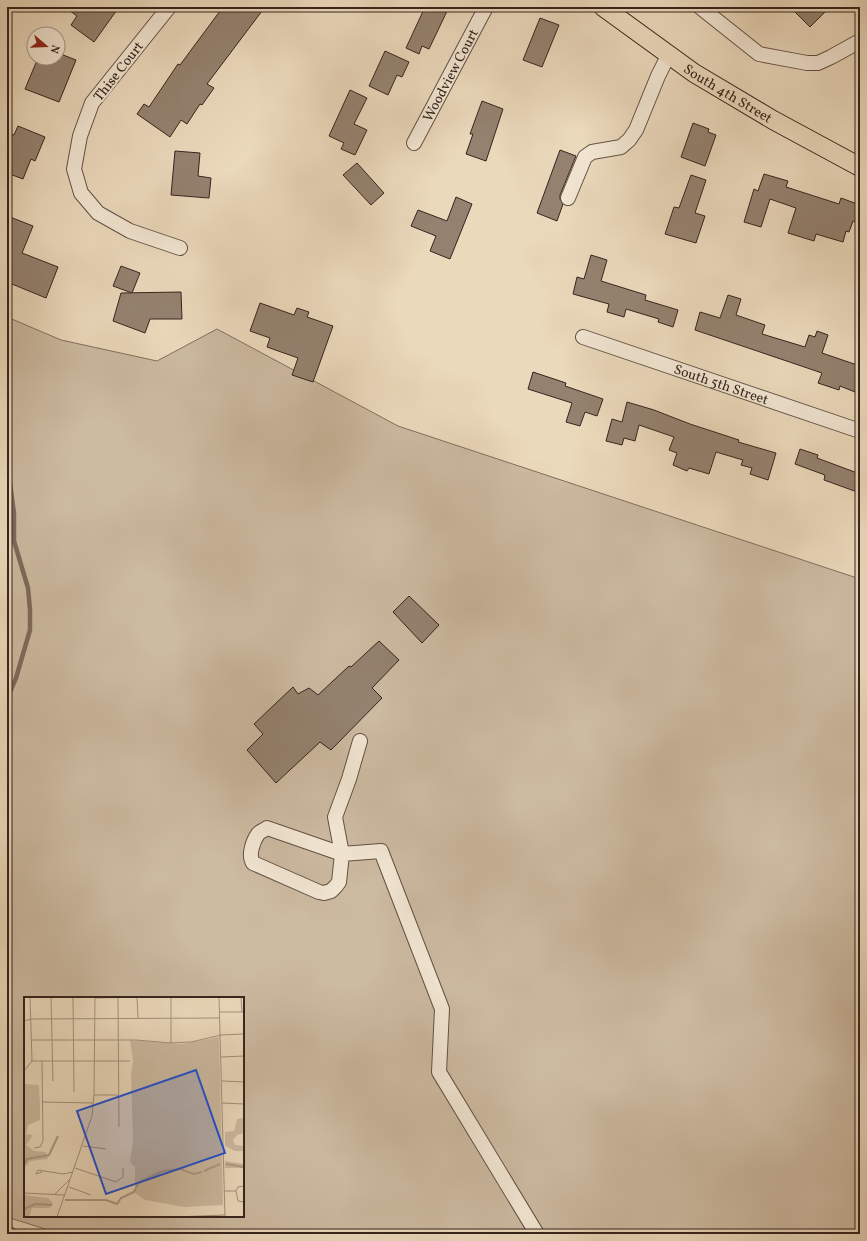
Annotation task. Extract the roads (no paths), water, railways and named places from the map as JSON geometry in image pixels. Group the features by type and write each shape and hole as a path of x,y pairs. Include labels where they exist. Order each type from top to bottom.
{"main road":[{"name":"South 4th Street","path":"603,7 694,73 760,112 860,167"}],"street":[{"name":"Thise Court","path":"169,7 92,103 80,136 74,170 81,193 98,212 130,231 180,248"},
{"name":"Woodview Court","path":"414,143 486,7"},
{"path":"700,7 759,54 807,63 818,63 831,58 860,42"},
{"path":"568,198 585,157 592,152 621,147 630,140 636,130 658,76 669,54"},
{"name":"South 5th Street","path":"583,337 860,431"},
{"path":"360,741 349,779 335,817 342,854 339,882 336,886 331,891 324,893 319,892 253,863 250,858 251,850 258,834 267,828 342,854 381,851 442,1009 439,1072 537,1234"}],"waterway":[{"path":"7,461 14,513 14,541 28,588 30,610 30,630 16,678 7,699"}]}
